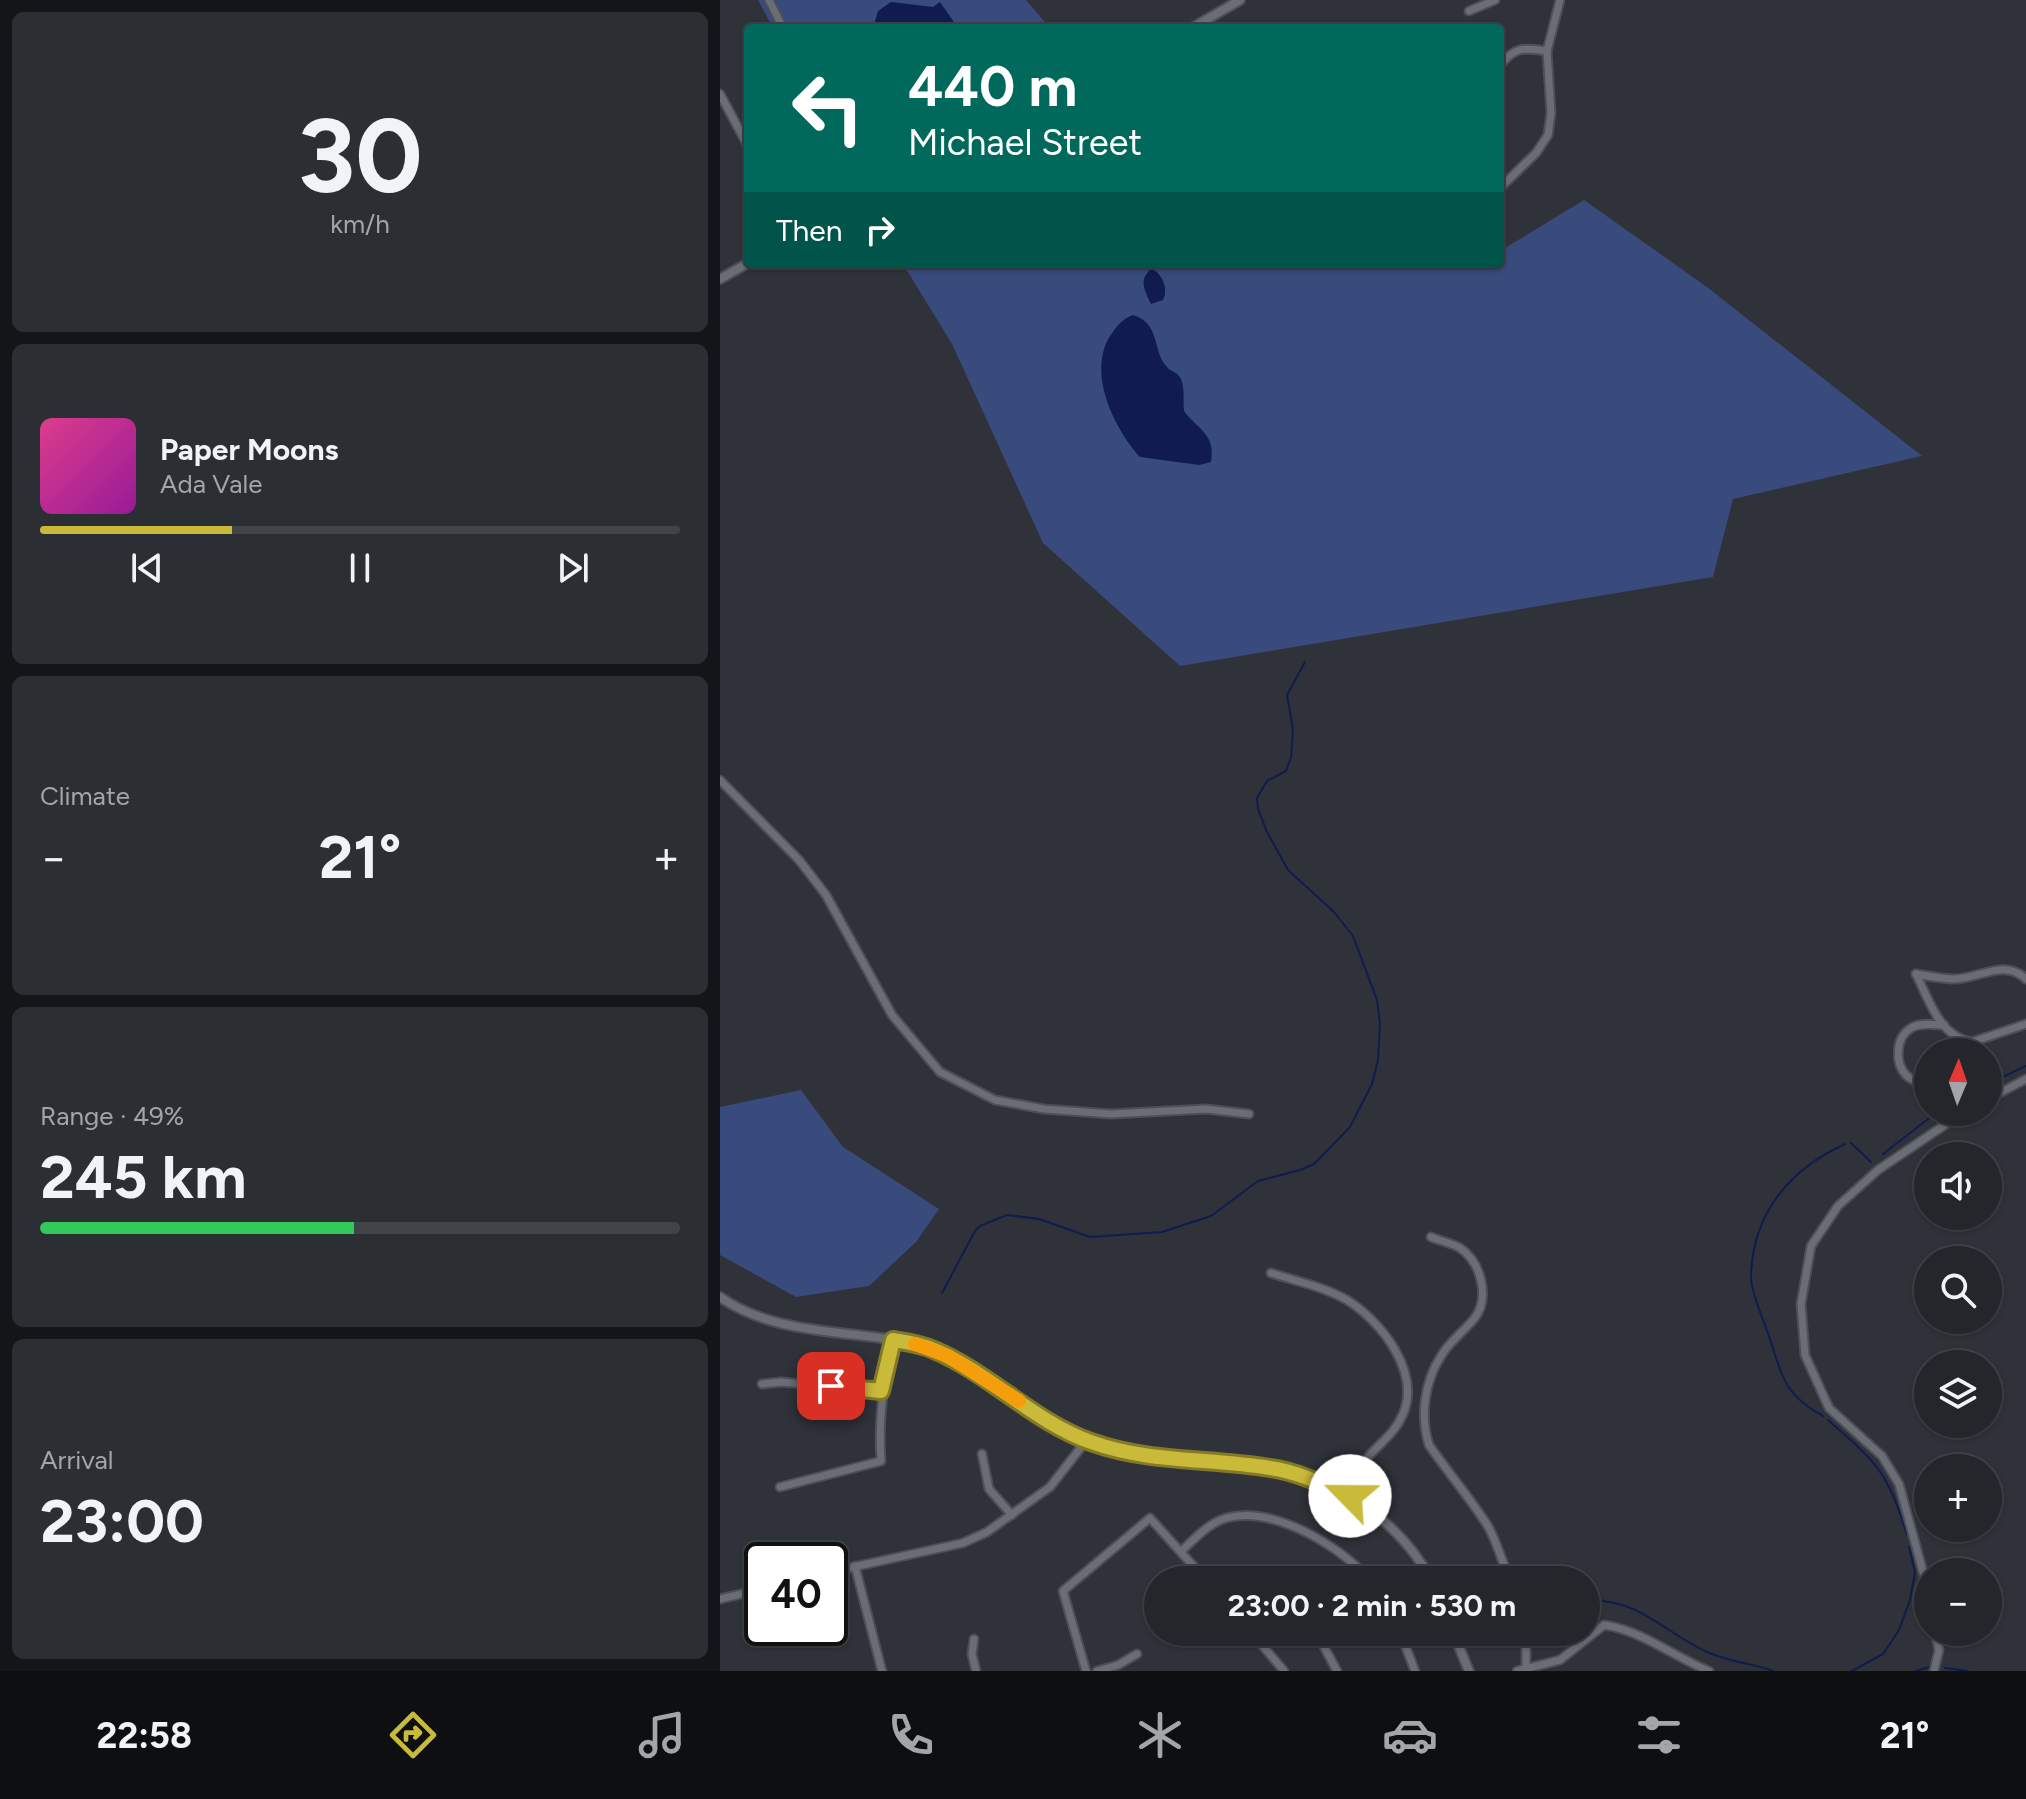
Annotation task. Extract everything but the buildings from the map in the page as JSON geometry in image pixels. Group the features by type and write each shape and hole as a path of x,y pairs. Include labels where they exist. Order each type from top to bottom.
{"street":[{"path":"769,0 781,24"},
{"path":"1199,24 1240,0"},
{"path":"1469,11 1495,0"},
{"path":"1504,184 1536,153 1548,135 1551,113 1547,51 1560,0"},
{"path":"1504,60 1508,54 1525,48 1547,51"},
{"path":"720,94 744,139"},
{"path":"720,279 744,265"},
{"path":"720,780 799,860 826,895 892,1015 940,1072 995,1100 1044,1109 1111,1114 1206,1109 1249,1114"},
{"path":"1960,1038 1935,1016 1916,974 1954,979 1996,969 2013,970 2026,979"},
{"path":"1984,1038 2026,1024"},
{"path":"1914,1080 1906,1075 1899,1061 1898,1045 1910,1028 1944,1025"},
{"path":"2002,1092 2026,1079"},
{"path":"1919,1558 1899,1484 1882,1456 1829,1408 1805,1355 1801,1304 1811,1246 1838,1206 1878,1170 1943,1126"},
{"path":"1431,1237 1459,1247 1465,1253 1474,1265 1483,1291 1481,1307 1475,1318 1441,1355 1431,1377 1425,1402 1425,1431 1429,1445 1487,1524 1503,1566"},
{"path":"1271,1273 1345,1298 1366,1313 1387,1337 1402,1365 1407,1390 1405,1410 1395,1430 1362,1466 1350,1496"},
{"path":"720,1297 780,1323 930,1348 1086,1441 1120,1452 1294,1473 1350,1496 1391,1528 1422,1566"},
{"path":"780,1487 881,1461 881,1391 893,1340"},
{"path":"762,1384 781,1382 881,1391"},
{"path":"848,1568 963,1543 987,1532 1050,1487 1086,1441"},
{"path":"982,1454 989,1489 1012,1515"},
{"path":"1181,1551 1215,1523 1227,1517 1244,1516 1289,1525 1318,1537 1356,1566"},
{"path":"1086,1671 1063,1591 1150,1518 1194,1566"},
{"path":"855,1566 882,1671"},
{"path":"720,1599 744,1593"},
{"path":"1525,1646 1522,1670 1560,1660 1604,1625 1626,1628 1681,1660 1709,1671"},
{"path":"974,1639 972,1654 976,1671"},
{"path":"1263,1646 1284,1671"},
{"path":"1324,1646 1337,1671"},
{"path":"1405,1646 1415,1671"},
{"path":"1459,1646 1469,1671"},
{"path":"1934,1671 1938,1646"},
{"path":"1097,1671 1118,1665 1137,1654"}],"shaded area":[{"path":"758,0 1026,0 1047,24 771,24"},
{"path":"891,2 933,7 940,2 955,24 874,24 878,11"},
{"path":"1584,200 1707,287 1922,456 1733,499 1713,577 1180,666 1043,543 952,344 905,268 1504,268 1504,249"},
{"path":"1151,269 1161,277 1165,291 1163,300 1151,304 1144,281"},
{"path":"1133,315 1148,324 1162,361 1181,379 1184,411 1205,433 1211,445 1211,462 1199,465 1140,457 1113,416 1101,366 1110,336 1120,323"},
{"path":"801,1090 843,1147 939,1209 916,1242 869,1286 796,1297 720,1255 720,1107"}],"waterway":[{"path":"942,1293 975,1231 1007,1215 1039,1219 1090,1237 1162,1232 1211,1216 1258,1181 1314,1164 1350,1127 1372,1084 1378,1060 1380,1024 1377,1000 1353,936 1334,912 1288,870 1258,809 1257,798 1267,781 1286,771 1291,757 1293,729 1287,695 1305,662"},
{"path":"2002,1077 2026,1066"},
{"path":"1883,1154 1919,1126"},
{"path":"1851,1143 1871,1162"},
{"path":"1823,1416 1801,1401 1787,1385 1755,1298 1751,1275 1759,1232 1778,1196 1807,1166 1845,1144"},
{"path":"1828,1420 1879,1470 1894,1497 1907,1535"},
{"path":"1852,1671 1883,1654 1899,1630 1910,1600 1915,1572 1909,1547"},
{"path":"1600,1601 1638,1611 1712,1654 1773,1671"},
{"path":"1916,1671 1929,1667"},
{"path":"1945,1668 1968,1671"}],"slow traffic":[{"path":"915,1344 948,1356 1019,1401"}],"route":[{"path":"831,1386 881,1391 893,1340 924,1346 948,1356 1086,1441 1120,1452 1156,1458 1294,1473 1350,1496"}]}
